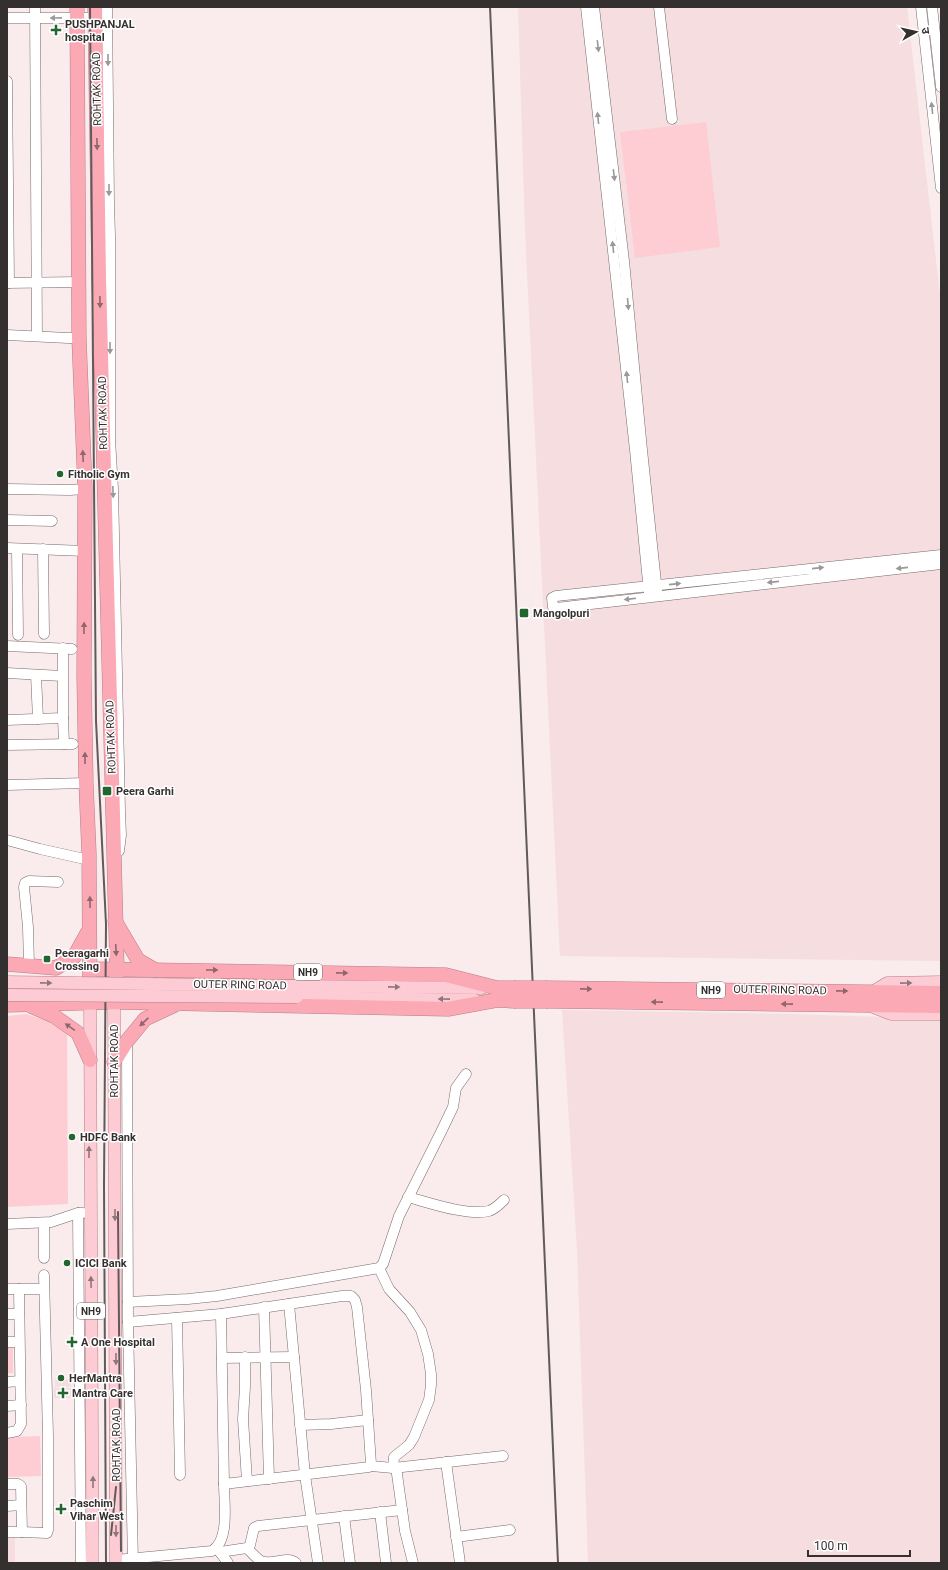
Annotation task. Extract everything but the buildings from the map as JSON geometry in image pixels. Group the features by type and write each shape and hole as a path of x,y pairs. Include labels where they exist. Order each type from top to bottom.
{"highway":[{"name":"ROHTAK ROAD","path":"77,12 72,282 79,338 85,489 84,662 89,860 90,1002"},
{"name":"ROHTAK ROAD","path":"100,12 117,969 114,1002"},
{"path":"115,920 138,960 155,970"},
{"path":"7,964 56,968 74,957 90,928"},
{"name":"OUTER RING ROAD","path":"90,969 446,975 497,994"},
{"path":"193,1004 194,970"},
{"name":"OUTER RING ROAD","path":"547,995 874,991"},
{"name":"NH9","path":"874,991 904,999 941,993"},
{"name":"OUTER RING ROAD","path":"7,1004 114,1002 448,1009 497,994 868,1005 904,999"},
{"path":"904,999 941,1006"},
{"path":"27,1004 54,1016 78,1033 90,1060"},
{"path":"114,1062 126,1041 146,1019 178,1004"}],"main road":[{"name":"OUTER RING ROAD","path":"7,982 298,991 497,994"},
{"name":"OUTER RING ROAD","path":"874,991 887,983 941,982"},
{"name":"OUTER RING ROAD","path":"7,995 298,991"},
{"name":"ROHTAK ROAD","path":"90,1002 90,1060 84,1212 93,1414 92,1563"},
{"name":"ROHTAK ROAD","path":"114,1002 114,1062 121,1187 116,1562"},
{"path":"868,1005 891,1014 941,1014"}],"street":[{"path":"35,7 38,336"},
{"path":"7,18 35,18 77,12 100,12 108,7"},
{"path":"586,7 628,389 653,591"},
{"path":"594,7 624,261 642,450 653,591"},
{"path":"659,7 672,119"},
{"path":"921,7 941,188"},
{"path":"932,7 941,87"},
{"path":"7,81 8,283 72,282"},
{"path":"7,334 79,338"},
{"path":"7,489 85,489"},
{"path":"7,520 52,520"},
{"path":"18,635 18,617 12,548 85,551"},
{"path":"43,549 44,634"},
{"path":"941,555 653,591 556,608 553,607 552,600 552,598 556,596 653,591 941,564"},
{"path":"7,617 18,617"},
{"path":"7,646 67,649 62,676 63,718 68,744 7,745"},
{"path":"7,673 62,676"},
{"path":"36,675 38,719"},
{"path":"7,720 63,718"},
{"path":"7,785 86,783"},
{"path":"7,840 89,860"},
{"path":"29,966 25,883 29,881 58,882"},
{"path":"126,1041 121,1187 128,1302 133,1561"},
{"path":"128,1302 217,1296 379,1268 383,1264 399,1216 442,1132 453,1107 456,1088 466,1074"},
{"path":"408,1197 465,1211 479,1212 490,1211 498,1207 504,1200"},
{"path":"7,1224 51,1222 84,1212 81,1563"},
{"path":"44,1222 44,1258"},
{"path":"379,1268 389,1289 410,1312 421,1330 428,1354 431,1374 429,1400 420,1424 409,1446 394,1457 405,1531 413,1563"},
{"path":"7,1532 42,1534 46,1533 48,1530 48,1436 44,1275"},
{"path":"7,1433 17,1432 21,1424 19,1289"},
{"path":"7,1290 44,1289"},
{"path":"128,1322 221,1314 348,1295 351,1296 355,1300 368,1420 371,1466"},
{"path":"289,1304 305,1475 318,1563"},
{"path":"264,1307 270,1479"},
{"path":"7,1314 19,1314"},
{"path":"218,1550 224,1527 221,1314"},
{"path":"177,1318 180,1474"},
{"path":"7,1342 19,1342"},
{"path":"245,1357 243,1419 247,1481"},
{"path":"222,1358 294,1357"},
{"path":"7,1382 20,1381"},
{"path":"7,1406 21,1405"},
{"path":"300,1425 331,1424 368,1420"},
{"path":"224,1484 371,1466 395,1468 503,1456"},
{"path":"446,1462 460,1563"},
{"path":"7,1484 18,1484 21,1486 22,1532"},
{"path":"7,1506 21,1506"},
{"path":"247,1548 250,1545 254,1528 258,1526 402,1510"},
{"path":"380,1512 386,1563"},
{"path":"344,1516 350,1563"},
{"path":"456,1537 510,1530"},
{"path":"116,1562 154,1560 218,1550 247,1548 261,1561 267,1563 291,1560 296,1563"},
{"path":"218,1550 228,1563"}],"shaded area":[{"path":"518,7 907,7 941,304 941,961 560,956 525,230"},
{"path":"706,122 720,247 635,258 620,132"},
{"path":"562,1010 791,1014 941,1019 941,1563 588,1563 577,1250"},
{"path":"26,1014 48,1021 67,1033 68,1204 7,1207 7,1016"},
{"path":"7,1343 13,1343 13,1373 7,1373"},
{"path":"55,1379 71,1379 71,1387 55,1387"},
{"name":"Mantra Care","path":"54,1388 73,1388 73,1398 54,1398"},
{"path":"40,1436 41,1476 7,1477 7,1437"},
{"path":"15,1535 15,1563 7,1563 7,1536"}],"railway":[{"path":"90,7 96,721 106,924 104,1185 106,1563"},
{"path":"490,7 558,1563"},
{"path":"118,1212 121,1551"},
{"path":"111,1535 116,1487"}],"place":[{"name":"PUSHPANJAL hospital","path":"56,30"},
{"name":"Fitholic Gym","path":"60,474"},
{"name":"Mangolpuri","path":"524,613"},
{"name":"Peera Garhi","path":"107,791"},
{"name":"Peeragarhi Crossing","path":"47,959"},
{"name":"HDFC Bank","path":"72,1137"},
{"name":"ICICI Bank","path":"67,1263"},
{"name":"A One Hospital","path":"72,1342"},
{"name":"HerMantra","path":"61,1378"},
{"name":"Mantra Care","path":"63,1393"},
{"name":"Paschim Vihar West","path":"61,1509"}]}
